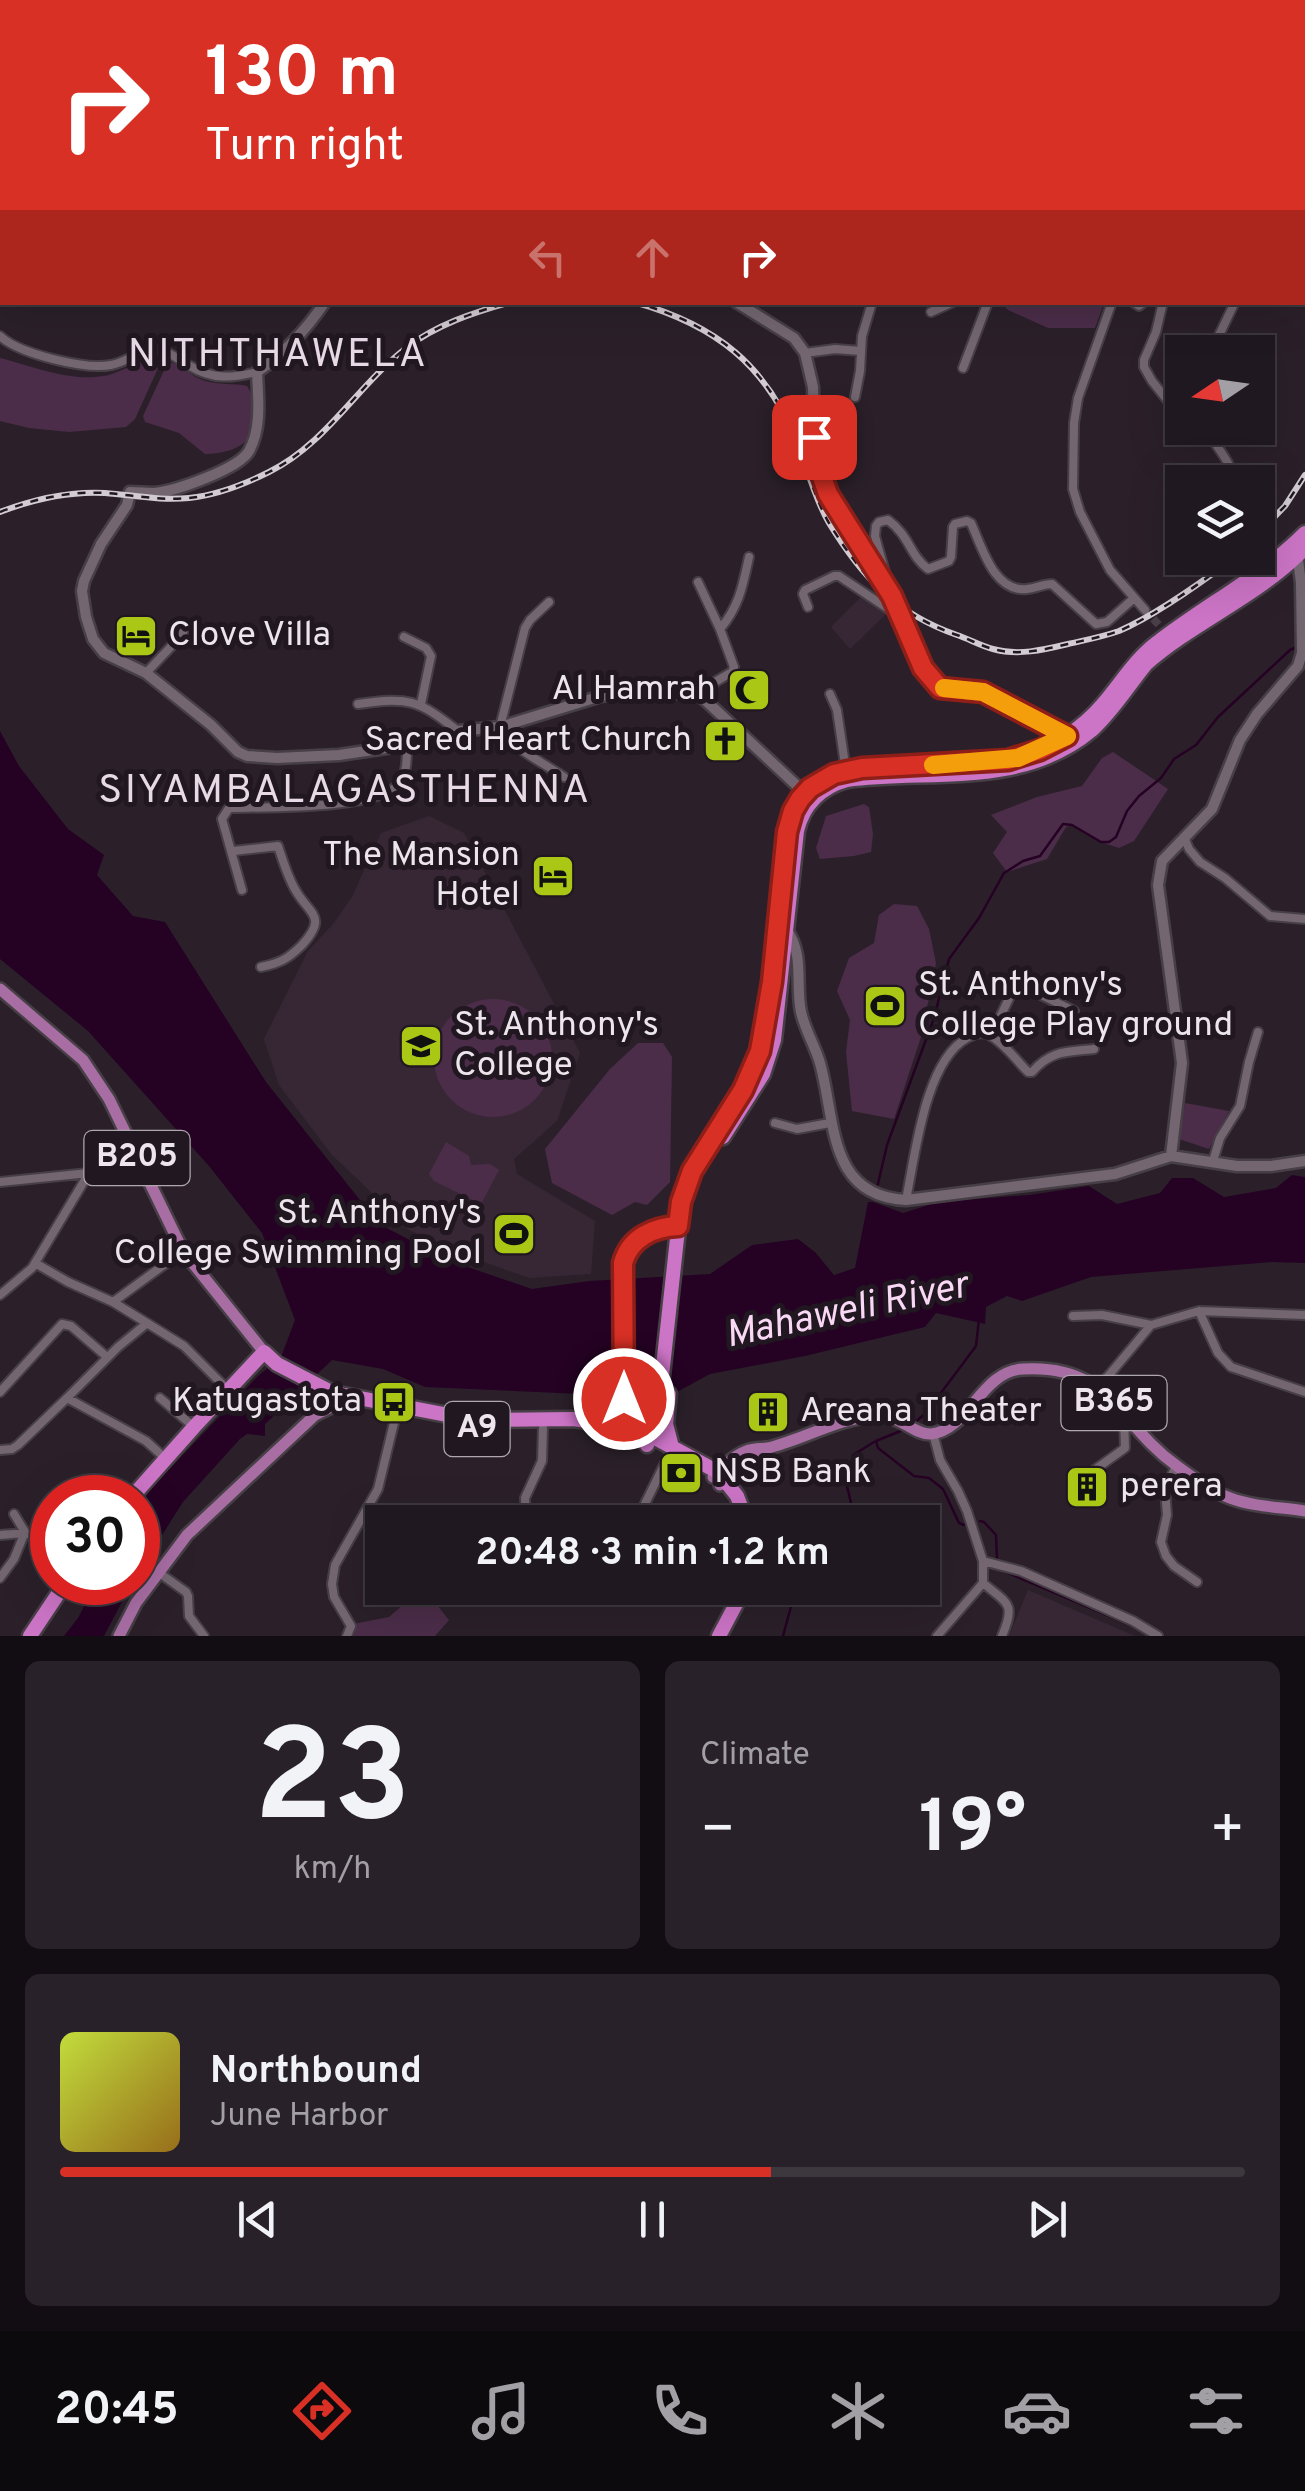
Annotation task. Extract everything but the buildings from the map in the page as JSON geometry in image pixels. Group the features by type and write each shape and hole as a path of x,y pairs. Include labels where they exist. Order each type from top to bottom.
{"highway":[{"path":"740,1505 737,1496 719,1479 652,1442 661,1422 680,1235 697,1182 754,1091 774,1040 782,926 797,831 809,796 824,778 846,771 1008,760 1090,731 1110,711 1167,634 1255,589 1301,545"},
{"path":"809,796 851,780 982,773 1025,766 1046,758 1071,739"},
{"path":"151,1475 261,1356"},
{"name":"A9","path":"261,1356 320,1391 469,1428 596,1430 652,1442"},
{"name":"A9","path":"397,1411 474,1420 574,1419 622,1426 652,1442"},
{"path":"622,1426 661,1422"},
{"path":"661,1422 670,1451"},
{"path":"719,1479 730,1505"},
{"path":"30,1636 51,1605"},
{"path":"718,1636 735,1605"},
{"path":"729,1636 745,1605"}],"main road":[{"name":"B205","path":"0,989 83,1060 108,1099 183,1251 261,1356"},
{"name":"B365","path":"927,1432 945,1428 966,1413 985,1390 1010,1371 1064,1372 1099,1388 1176,1466 1230,1498 1305,1511"},
{"path":"160,1570 198,1523 315,1415 320,1391"},
{"path":"315,1415 320,1391"},
{"path":"719,1479 730,1461 753,1448 768,1449 848,1422 886,1416 927,1432"},
{"path":"120,1636 135,1605"}],"street":[{"path":"1305,123 1305,140"},
{"path":"0,336 16,348 86,366 114,365 146,350 164,351 214,377 258,372 288,348 324,305"},
{"path":"741,305 794,338 806,353 813,387 814,437 828,494 892,596 923,668 940,688 983,692 1071,739"},
{"path":"931,312 946,305"},
{"path":"963,368 987,305"},
{"path":"1111,305 1078,398 1072,478 1080,512 1110,570 1144,610"},
{"path":"1162,305 1144,366 1165,397"},
{"path":"1219,335 1234,305"},
{"path":"856,397 862,336 871,306"},
{"path":"806,353 860,351"},
{"path":"258,372 259,413 248,453 240,462 158,492 130,492 127,505 101,544 82,591 92,640 104,653 146,674 247,756 339,755 408,745 458,731 500,727 601,696 631,691 694,694 809,796"},
{"path":"892,596 876,536 879,522 888,520 893,524 928,570 949,561 953,527 966,521 971,523 1004,584 1025,590 1052,584 1096,624 1107,622 1133,600"},
{"path":"1171,1156 1182,1063 1158,884 1162,860 1212,808 1240,740 1302,661 1301,545"},
{"path":"720,629 733,614 742,594 749,557"},
{"path":"808,607 805,590 839,576 902,618"},
{"path":"698,582 734,667 715,682 704,699"},
{"path":"548,602 525,628 500,727 516,744 564,776"},
{"path":"146,674 185,627"},
{"path":"404,637 426,648 431,656 421,704"},
{"path":"830,694 837,710 846,771"},
{"path":"358,704 396,699 421,704 458,731"},
{"path":"242,890 222,818 229,808 362,801 393,790 403,780 408,745"},
{"path":"1184,837 1200,862 1270,916 1305,919"},
{"path":"233,851 278,846 298,896 310,906 316,921 313,933 288,959 260,966"},
{"path":"782,926 797,947 801,1012 820,1062 830,1123 854,1178 866,1190 883,1198 906,1200 1115,1174 1171,1156 1236,1166 1305,1161"},
{"path":"991,1036 1014,988 1023,986 1074,1010"},
{"path":"1212,1161 1220,1138 1240,1106 1258,1032"},
{"path":"906,1200 925,1111 936,1078 956,1044 972,1034 991,1036 1028,1072 1054,1054 1094,1049"},
{"path":"776,1123 797,1129 830,1123"},
{"path":"0,1182 89,1173 134,1150"},
{"path":"0,1295 32,1268 89,1173"},
{"path":"622,1426 623,1263 627,1248 658,1227 680,1235"},
{"path":"114,1302 183,1251"},
{"path":"35,1262 114,1302 184,1346 228,1390"},
{"path":"1200,1311 1218,1353 1231,1367 1305,1392"},
{"path":"1074,1316 1102,1315 1151,1325 1200,1311 1305,1315"},
{"path":"0,1392 62,1324 71,1326 108,1358"},
{"path":"0,1450 18,1445 146,1324"},
{"path":"1099,1388 1151,1325"},
{"path":"68,1398 146,1441 166,1458"},
{"path":"160,1398 194,1426"},
{"path":"362,1636 351,1626 334,1597 332,1584 335,1565 378,1489 397,1411"},
{"path":"1086,1476 1125,1448 1124,1416"},
{"path":"525,1505 542,1461 543,1428"},
{"path":"927,1432 967,1510 983,1561 983,1583 937,1636"},
{"path":"644,1505 670,1451"},
{"path":"1176,1466 1165,1490 1167,1515 1162,1547 1174,1566 1197,1582"},
{"path":"14,1514 26,1532"},
{"path":"0,1578 26,1532"},
{"path":"0,1535 30,1534"},
{"path":"983,1561 1022,1571 1158,1636"},
{"path":"160,1574 188,1596 190,1616 204,1636"},
{"path":"983,1583 1010,1610 1002,1636"},
{"path":"347,1636 351,1626"}],"shaded area":[{"path":"1003,305 1103,305 1095,328 1048,328"},
{"path":"0,358 77,377 108,375 148,359 159,366 135,419 126,427 69,432 0,421"},
{"path":"168,362 205,381 247,386 252,403 247,440 230,450 205,454 179,433 145,422 143,416"},
{"path":"864,594 886,614 850,649 831,627"},
{"path":"1113,752 1168,789 1134,841 1119,848 1072,825 1066,827 1047,859 1007,872 993,853 1007,832 991,815 1037,797 1082,786 1102,758"},
{"path":"864,804 869,807 873,834 871,852 820,859 816,848 826,816"},
{"name":"St. Anthony's College","path":"429,816 464,833 580,1053 557,1121 514,1159 517,1174 595,1221 591,1274 529,1278 450,1250 399,1225 332,1155 279,1085 264,1039 308,951 352,897 381,833"},
{"name":"St. Anthony's College Play ground","path":"894,904 917,906 929,929 936,963 921,1037 894,1119 852,1111 846,1052 850,1020 837,991 849,958 874,943 879,915"},
{"path":"493,999 516,1003 535,1016 548,1035 552,1058 548,1081 535,1100 516,1113 493,1117 470,1113 451,1100 438,1081 434,1058 438,1035 451,1016 470,1003"},
{"path":"638,1043 663,1043 672,1057 670,1182 647,1205 635,1202 612,1215 552,1183 545,1149 610,1069"},
{"path":"1185,1103 1229,1111 1209,1149 1179,1139"},
{"path":"446,1142 469,1156 471,1165 490,1164 499,1170 481,1204 434,1181 429,1174"},
{"path":"1028,1590 1135,1636 1009,1636"},
{"path":"403,1605 437,1605 449,1620 435,1636 352,1636 353,1624 389,1617"}],"water":[{"name":"Mahaweli River","path":"0,731 19,766 68,829 104,855 97,875 133,916 165,922 266,1082 379,1224 450,1261 532,1289 589,1281 710,1274 752,1245 798,1239 834,1275 855,1268 868,1202 903,1213 938,1202 1089,1186 1117,1204 1160,1193 1172,1178 1193,1178 1224,1197 1276,1188 1292,1175 1305,1177 1305,1263 1272,1262 1091,1277 1022,1301 1007,1296 986,1307 985,1324 936,1313 925,1327 710,1374 675,1393 581,1394 425,1387 383,1369 332,1360 265,1424 265,1436 247,1434 240,1439 183,1502 160,1538 160,1479 281,1357 295,1320 262,1233 209,1166 88,1031 0,959"},
{"path":"85,1605 120,1605 104,1636 64,1636"}],"waterway":[{"path":"877,1188 887,1145 934,1018 949,959 979,918 1004,873 1040,856 1063,824 1101,842 1116,837 1127,811 1161,778 1174,759 1196,745 1218,717 1299,646"},
{"name":"Mahaweli River","path":"914,1423 926,1413 976,1346 979,1319"},
{"path":"903,1430 876,1441 878,1448 914,1476 929,1478 943,1489 959,1523 964,1525"},
{"path":"851,1505 847,1486 853,1455 874,1442"},
{"path":"980,1521 996,1535 997,1559"},
{"path":"1001,1570 1142,1630"},
{"path":"783,1636 791,1605"}],"tunnel":[{"path":"1145,610 1159,625"}],"railway":[{"path":"0,512 78,493 189,498 250,481 308,446 406,348 456,320 500,305"},
{"path":"644,305 714,336 754,371 785,417 820,504 841,542 882,591 935,626 988,648 1012,652 1040,650 1119,631 1210,575"},
{"path":"1275,516 1305,475"}],"slow traffic":[{"path":"933,765 1018,758 1067,736 983,692 944,688"}],"place":[{"name":"Clove Villa","path":"136,636"},
{"name":"Al Hamrah","path":"749,690"},
{"name":"Sacred Heart Church","path":"725,741"},
{"name":"The Mansion Hotel","path":"553,876"},
{"name":"St. Anthony's College Play ground","path":"885,1006"},
{"name":"St. Anthony's College","path":"421,1046"},
{"name":"St. Anthony's College Swimming Pool","path":"514,1234"},
{"name":"Katugastota","path":"394,1402"},
{"name":"Areana Theater","path":"768,1412"},
{"name":"NSB Bank","path":"681,1473"},
{"name":"perera","path":"1087,1487"}],"district":[{"name":"NITHTHAWELA","path":"278,356"},
{"name":"SIYAMBALAGASTHENNA","path":"345,792"}],"route":[{"path":"624,1399 623,1263 627,1248 651,1230 678,1226 681,1202 692,1171 756,1063 768,1013 787,832 796,804 810,788 834,774 862,768 1008,760 1067,736 983,692 940,688 923,668 892,596 828,494 814,437"}]}
